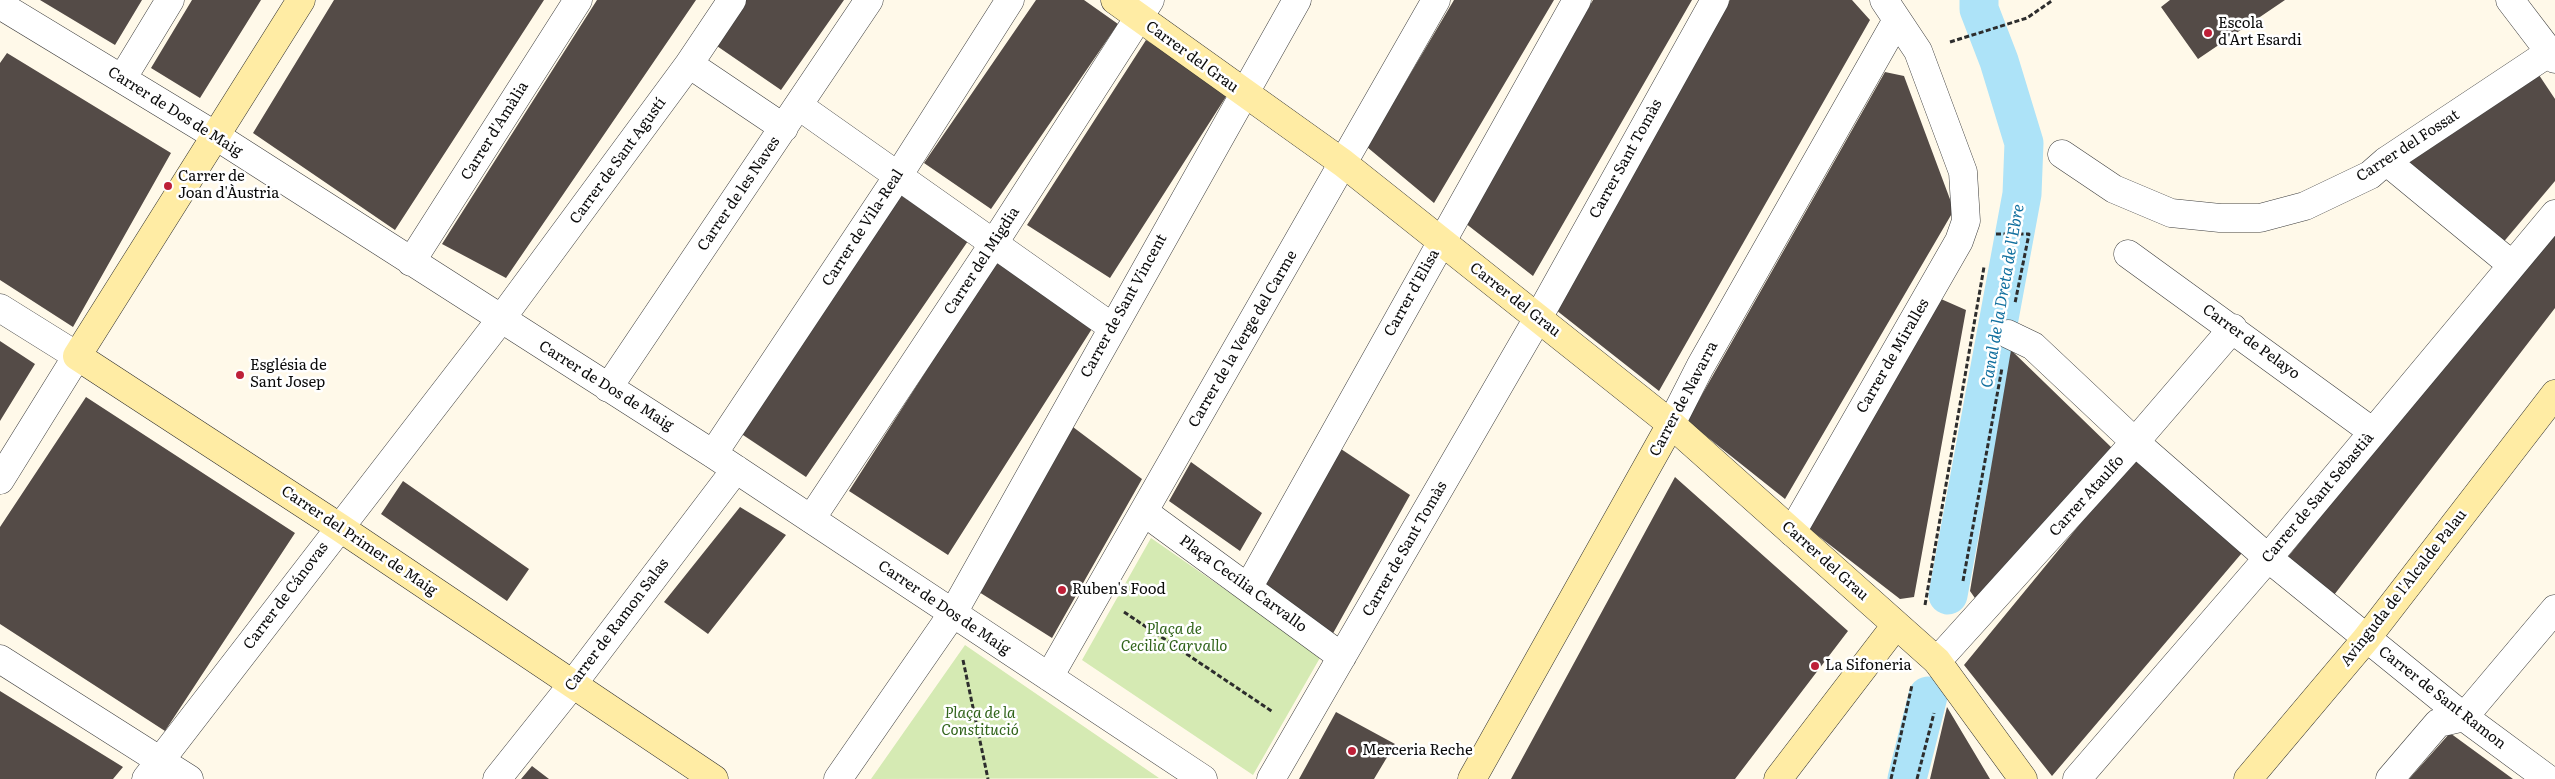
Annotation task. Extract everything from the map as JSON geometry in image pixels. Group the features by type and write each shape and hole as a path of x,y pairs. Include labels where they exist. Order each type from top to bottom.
{"street":[{"path":"122,79 170,0"},
{"path":"0,480 302,0"},
{"name":"Carrer d'Amàlia","path":"411,262 578,0"},
{"name":"Carrer de Sant Agustí","path":"501,319 689,64 732,0"},
{"name":"Carrer de les Naves","path":"608,388 799,106 868,0"},
{"name":"Carrer de Vila-Real","path":"713,454 898,176 1010,0"},
{"name":"Carrer del Grau","path":"1115,0 1144,9 1192,54 1243,94 1343,164 1671,424 1935,660 2022,779"},
{"name":"Carrer de Sant Vincent","path":"838,779 953,613 1297,0"},
{"name":"Carrer de la Verge del Carme","path":"1049,677 1436,0"},
{"name":"Carrer d'Elisa","path":"1248,588 1577,0"},
{"name":"Carrer Sant Tomàs","path":"1538,318 1715,0"},
{"path":"2510,0 2553,55"},
{"name":"Carrer de Dos de Maig","path":"3,6 216,136 713,454 1049,677 1194,777"},
{"name":"Carrer del Migdia","path":"811,519 994,243 1144,9"},
{"name":"Carrer de Miralles","path":"1792,532 1959,242 1966,221 1963,172 1918,50 1890,10"},
{"name":"Carrer de Navarra","path":"1472,779 1671,424 1890,10"},
{"name":"Carrer del Fossat","path":"2062,154 2114,189 2171,213 2220,218 2260,218 2305,206 2370,174 2386,161 2553,55"},
{"path":"689,64 784,128"},
{"path":"799,106 1112,327"},
{"path":"2386,161 2512,265"},
{"name":"Carrer de Sant Sebastià","path":"2078,779 2268,558 2555,214"},
{"name":"Carrer de Pelayo","path":"2128,254 2233,328 2373,432"},
{"name":"Carrer del Primer de Maig","path":"0,308 339,527 714,779"},
{"name":"Carrer de Sant Tomàs","path":"1271,779 1538,318"},
{"name":"Carrer de Cánovas","path":"153,770 501,319"},
{"name":"Carrer Ataulfo","path":"1935,660 2135,442 2233,328"},
{"name":"Carrer de Sant Ramon","path":"2008,334 2033,346 2135,442 2268,558 2366,639 2464,717 2548,779"},
{"name":"Avinguda de l'Alcalde Palau","path":"2248,779 2366,639 2555,394"},
{"name":"Carrer de Ramon Salas","path":"497,779 572,685 736,469"},
{"name":"Plaça Cecília Carvallo","path":"1144,512 1342,657"},
{"path":"2390,779 2438,723 2464,717 2555,609"},
{"path":"1778,779 1896,625"},
{"path":"0,659 153,770 189,779"}],"path":[{"path":"1942,44 2027,18 2053,0"},
{"path":"1963,584 2008,334 2029,234 1995,234"},
{"path":"1917,779 1935,660 1926,598 1984,264"},
{"path":"1097,594 1300,730"},
{"path":"953,613 988,779"},
{"path":"1891,779 1897,746 1935,660"}],"green space":[{"name":"Plaça de Cecilia Carvallo","path":"1151,538 1321,656 1253,775 1082,660"},
{"name":"Plaça de la Constitució","path":"965,645 1159,778 871,779"}],"building":[{"path":"40,0 142,0 115,45"},
{"path":"192,0 261,0 200,98 151,68"},
{"path":"334,0 544,0 395,230 253,133"},
{"path":"597,0 696,0 506,278 442,244"},
{"path":"745,0 844,0 781,90 714,44"},
{"path":"1036,0 1084,0 1118,24 991,209 924,163"},
{"path":"1454,0 1554,0 1434,203 1367,147"},
{"path":"1593,0 1692,0 1533,276 1465,223"},
{"path":"1730,0 1852,0 1870,20 1659,391 1556,310"},
{"name":"Escola d'Art Esardi","path":"2170,0 2285,0 2198,59 2161,7"},
{"path":"1146,40 1229,92 1110,278 1027,225"},
{"path":"7,53 171,153 73,327 0,280 0,63"},
{"path":"1885,72 1904,76 1954,210 1785,499 1687,421"},
{"path":"2539,75 2555,99 2555,181 2501,245 2401,159"},
{"path":"899,194 968,241 806,477 737,431"},
{"path":"2555,228 2555,308 2334,595 2287,558"},
{"path":"996,262 1095,324 948,555 849,491"},
{"path":"1941,299 1966,310 1914,597 1900,599 1808,528"},
{"path":"0,341 35,364 0,421"},
{"path":"2011,350 2112,448 1977,601 1970,591"},
{"path":"86,397 295,533 165,731 0,624 0,527"},
{"path":"1073,427 1142,479 1052,638 979,592"},
{"path":"1338,447 1410,495 1331,637 1259,585"},
{"path":"2140,451 2247,547 2052,776 1964,665"},
{"path":"1191,462 1262,513 1240,551 1169,501"},
{"path":"1675,477 1848,631 1735,779 1511,779"},
{"path":"403,481 529,569 507,601 381,514"},
{"path":"740,507 786,535 708,634 664,602"},
{"path":"0,691 123,767 113,779 0,779"},
{"path":"1947,707 1990,779 1930,779"},
{"name":"Merceria Reche","path":"1336,712 1395,744 1374,779 1299,779"},
{"path":"2450,733 2513,779 2409,779"},
{"path":"532,766 549,779 521,779"}],"waterway":[{"name":"Canal de la Dreta de l'Ebre","path":"1948,595 2022,194 2024,143 1999,61 1979,9 1979,0"},
{"name":"Canal de la Dreta de l'Ebre","path":"1907,779 1928,696"}],"place":[{"name":"Escola d'Art Esardi","path":"2208,33"},
{"name":"Carrer de Joan d'Àustria","path":"168,186"},
{"name":"Església de Sant Josep","path":"240,375"},
{"name":"Ruben's Food","path":"1062,590"},
{"name":"La Sifoneria","path":"1815,666"},
{"name":"Merceria Reche","path":"1352,751"}]}
